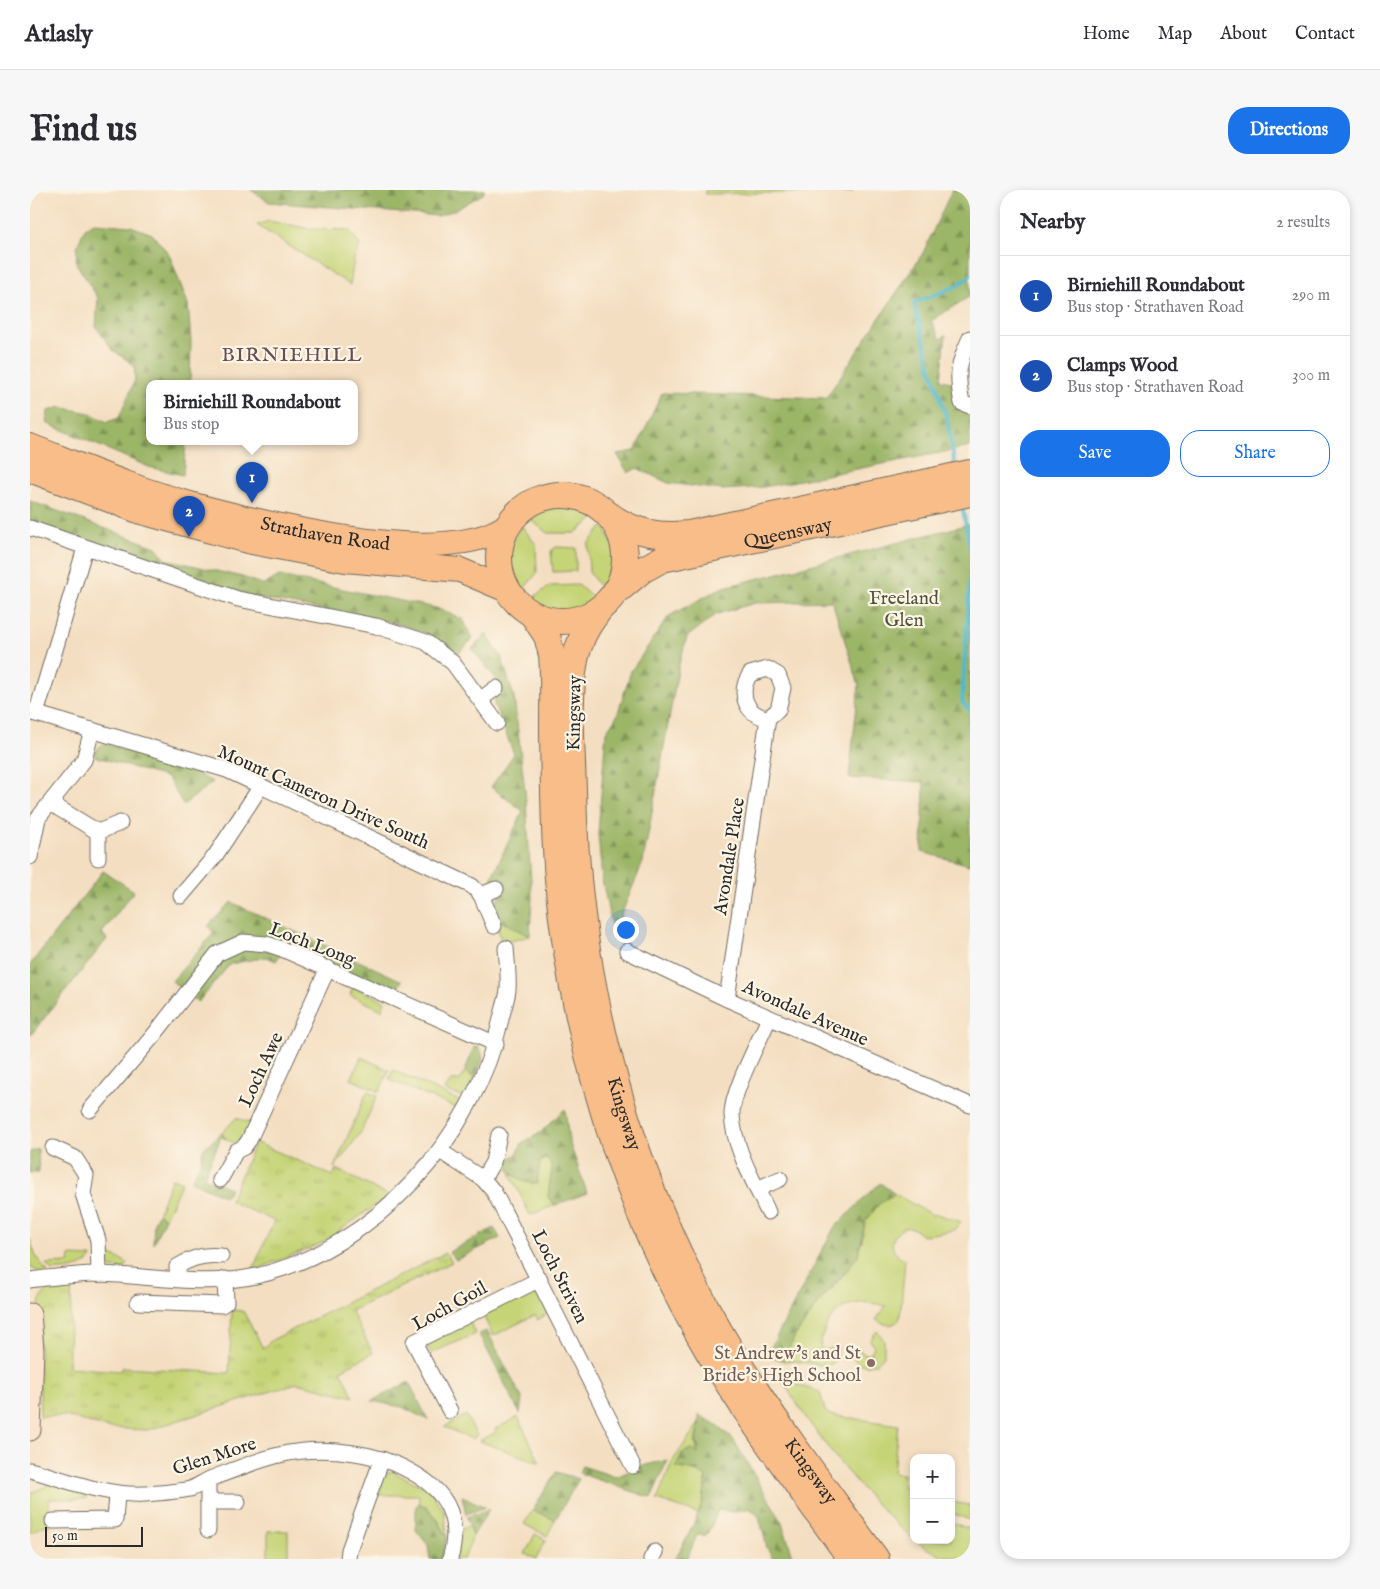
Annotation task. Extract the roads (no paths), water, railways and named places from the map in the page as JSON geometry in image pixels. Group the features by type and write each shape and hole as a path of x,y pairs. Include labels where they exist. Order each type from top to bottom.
{"highway":[{"name":"Queensway","path":"607,602 642,570 662,559 923,494 970,473"},
{"name":"Queensway","path":"599,507 625,526 660,534 689,534 923,494 970,493"},
{"path":"561,494 599,507 621,533 626,553 624,574 607,602 584,618 567,621 550,620 534,615 518,604 507,590 502,577 499,556 502,536 508,524 523,508 533,502 561,494"},
{"name":"Kingsway","path":"607,602 584,631 578,647 572,677 574,812 579,894 588,957 601,1026 616,1086 644,1170 664,1220 711,1316 773,1417 876,1559"},
{"name":"Kingsway","path":"534,615 546,636 552,655 555,847 565,939 580,1021 602,1105 627,1178 667,1273 706,1348 747,1413 851,1559"}],"main road":[{"name":"Strathaven Road","path":"30,446 110,478 193,505 278,525 347,537 418,544 461,542 494,534 508,524"},
{"name":"Strathaven Road","path":"30,470 141,512 193,528 247,541 345,560 460,570 507,590"}],"street":[{"path":"970,338 959,362 958,381 962,402 970,406"},
{"path":"30,528 238,600 376,626 426,642 453,663 497,723"},
{"path":"33,713 85,548"},
{"path":"481,699 496,688"},
{"name":"Mount Cameron Drive South","path":"33,713 227,770 472,886 481,895"},
{"name":"Avondale Place","path":"727,999 768,718"},
{"path":"30,857 38,818 84,760 92,730"},
{"path":"181,896 215,856 261,786"},
{"path":"50,803 98,832"},
{"path":"98,832 120,823"},
{"path":"98,832 98,858"},
{"path":"494,926 481,895 496,889"},
{"name":"Loch Long","path":"90,1110 154,1035 217,954 243,942 268,944 328,968 496,1044"},
{"path":"30,1280 69,1274 225,1279 255,1276 293,1264 334,1245 377,1214 411,1185 440,1151 484,1076 496,1044 508,990 506,948"},
{"name":"Avondale Avenue","path":"627,951 769,1018 970,1105"},
{"name":"Loch Awe","path":"220,1180 236,1151 244,1147 249,1140 328,968"},
{"path":"768,1212 736,1143 732,1113 738,1091 769,1018"},
{"path":"483,1178 493,1162 499,1135"},
{"path":"53,1148 75,1158 86,1175 83,1194 98,1240 99,1274"},
{"name":"Loch Striven","path":"440,1151 483,1178 494,1192 627,1438 633,1466"},
{"path":"757,1189 780,1179"},
{"path":"178,1278 177,1267 181,1264 207,1254 222,1256"},
{"path":"138,1302 222,1305 226,1302 225,1279"},
{"name":"Loch Goil","path":"450,1411 414,1342 540,1279"},
{"path":"30,1314 33,1350 30,1430"},
{"name":"Glen More","path":"30,1470 117,1494 145,1494 191,1488 275,1456 322,1449 354,1452 382,1459 422,1478 439,1490 449,1506 454,1528 453,1548 450,1559"},
{"path":"348,1559 349,1550 382,1459"},
{"path":"208,1480 208,1530"},
{"path":"52,1521 115,1520 117,1494"},
{"path":"208,1502 238,1502"}],"waterway":[{"path":"955,466 947,419 931,369 914,303 957,286 970,276"},
{"path":"962,505 970,548"},
{"path":"970,576 962,702 970,711"}],"place":[{"name":"Birniehill Roundabout","path":"252,503"},
{"name":"Clamps Wood","path":"189,537"},
{"name":"St Andrew's and St Bride's High School","path":"871,1363"}],"district":[{"name":"BIRNIEHILL","path":"292,354"}],"park label":[{"name":"Freeland Glen","path":"904,608"}]}
